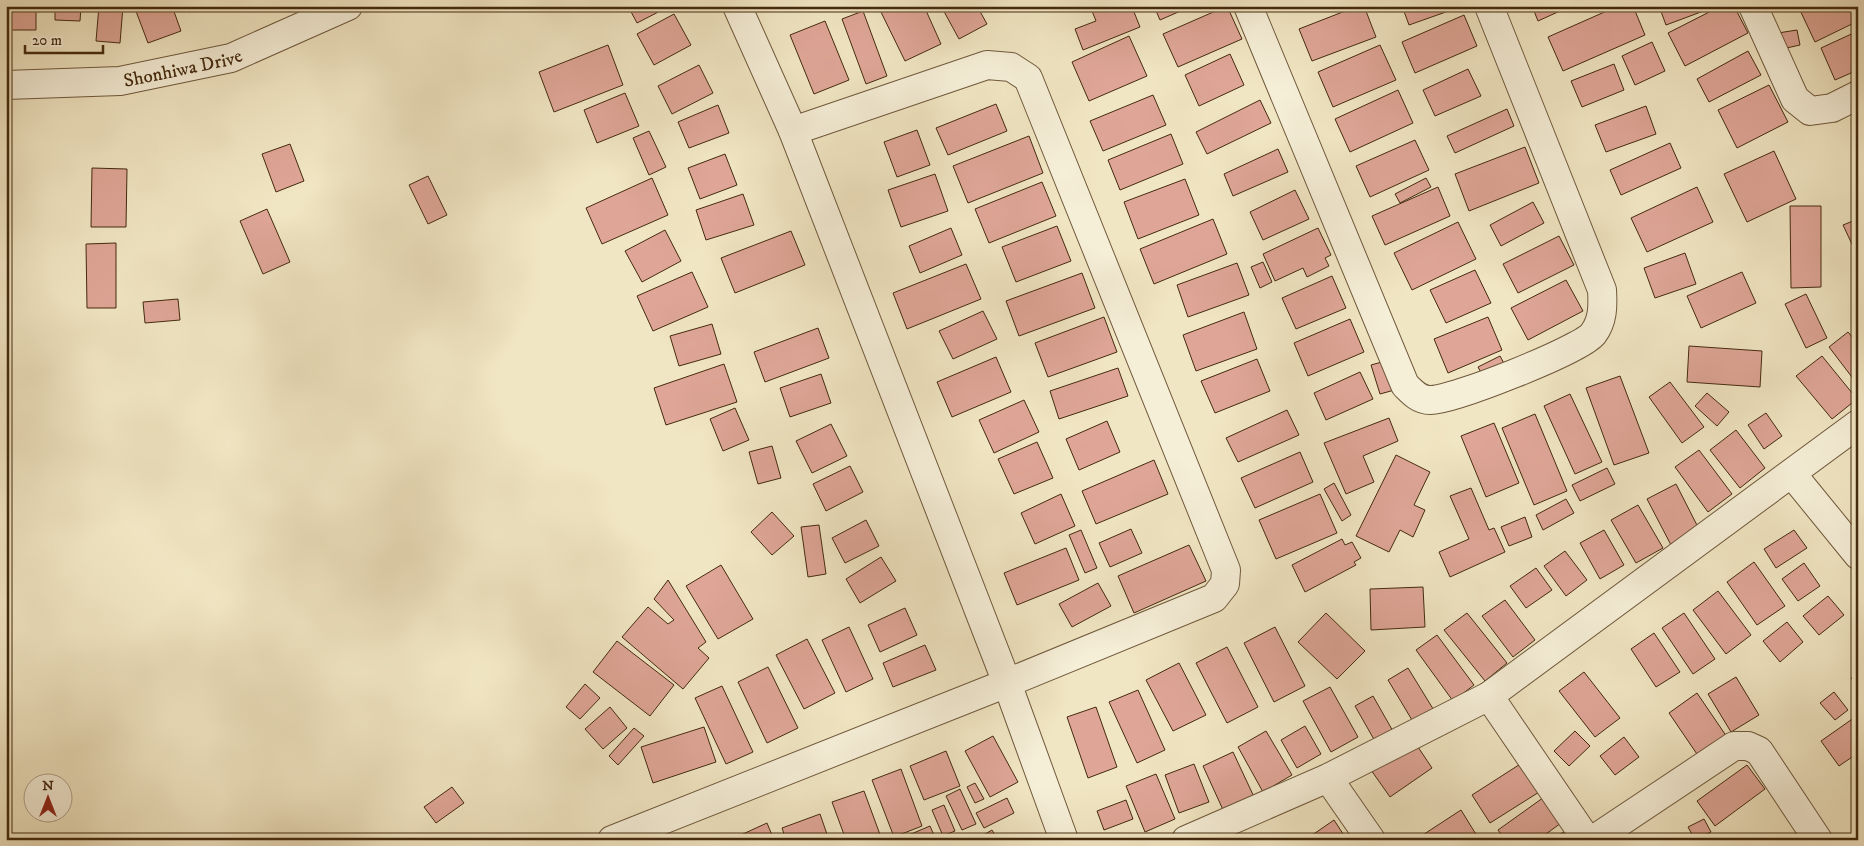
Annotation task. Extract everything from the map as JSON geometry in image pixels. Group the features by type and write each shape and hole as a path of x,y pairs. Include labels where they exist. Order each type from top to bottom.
{"street":[{"path":"737,6 793,130 1007,683 1064,840"},
{"path":"1248,6 1405,385 1416,396 1430,400 1487,383 1547,361 1592,335 1603,312 1602,290 1489,6"},
{"path":"1753,6 1795,99 1810,111 1832,108 1858,96"},
{"name":"Shonhiwa Drive","path":"6,85 120,81 231,58 342,7"},
{"path":"612,840 1007,683 1214,598 1225,584 1226,570 1028,78 1011,67 987,65 793,130"},
{"path":"1186,840 1328,778 1488,696 1858,424"},
{"path":"1792,474 1858,555"},
{"path":"1488,696 1587,840"},
{"path":"1593,840 1734,746 1748,746 1759,751 1818,840"},
{"path":"1328,778 1371,840"}],"building":[{"path":"7,6 36,6 36,30 7,30"},
{"path":"55,6 81,6 80,21 55,20"},
{"path":"99,6 123,6 120,43 96,41"},
{"path":"134,6 172,6 181,31 148,43"},
{"path":"187,6 204,6 189,12"},
{"path":"632,6 665,6 666,8 637,23 629,8"},
{"path":"878,6 924,6 941,44 905,61"},
{"path":"941,6 977,6 987,24 959,39"},
{"path":"1090,6 1122,6 1124,10 1132,7 1140,27 1083,50 1075,29 1096,21"},
{"path":"1154,6 1192,6 1160,20"},
{"path":"1227,6 1242,39 1178,67 1163,34"},
{"path":"1358,6 1364,6 1376,37 1312,61 1299,29"},
{"path":"1402,6 1460,6 1460,7 1409,25"},
{"path":"1532,6 1571,6 1538,21"},
{"path":"1618,6 1633,6 1645,35 1563,71 1548,37"},
{"path":"1659,6 1717,6 1666,25"},
{"path":"1721,6 1734,6 1748,33 1685,66 1668,33"},
{"path":"1798,6 1858,6 1858,21 1815,42"},
{"path":"863,11 887,76 866,84 842,19"},
{"path":"674,14 691,45 654,65 637,34"},
{"path":"1464,15 1477,46 1415,73 1402,42"},
{"path":"825,21 849,80 814,94 790,35"},
{"path":"1797,30 1800,45 1782,49 1778,33"},
{"path":"1858,31 1858,70 1835,80 1821,48"},
{"path":"1129,36 1147,76 1089,101 1072,62"},
{"path":"1652,42 1665,71 1635,85 1622,56"},
{"path":"608,45 623,85 554,112 539,72"},
{"path":"1380,45 1396,80 1333,107 1318,72"},
{"path":"1748,51 1761,75 1709,102 1697,79"},
{"path":"1230,54 1244,85 1199,106 1185,75"},
{"path":"1614,64 1624,90 1582,107 1571,81"},
{"path":"699,65 713,93 672,114 658,86"},
{"path":"1468,69 1481,96 1435,116 1423,90"},
{"path":"1769,85 1788,122 1737,148 1718,110"},
{"path":"1398,90 1413,123 1350,152 1335,119"},
{"path":"625,93 639,126 597,143 584,110"},
{"path":"1153,95 1166,125 1103,151 1090,121"},
{"path":"1260,100 1271,123 1207,154 1196,132"},
{"path":"996,104 1007,131 948,155 936,128"},
{"path":"718,105 729,133 689,148 678,122"},
{"path":"1646,106 1656,134 1606,152 1595,125"},
{"path":"1507,109 1514,126 1455,153 1447,136"},
{"path":"917,130 930,165 897,177 884,142"},
{"path":"649,131 666,167 649,175 633,138"},
{"path":"1171,134 1183,164 1120,190 1108,160"},
{"path":"1029,136 1043,173 968,203 953,166"},
{"path":"1415,140 1429,170 1370,197 1356,166"},
{"path":"1670,143 1681,168 1621,195 1610,170"},
{"path":"290,144 304,181 276,192 262,154"},
{"path":"1525,147 1539,183 1469,211 1455,174"},
{"path":"1278,149 1288,172 1233,196 1224,174"},
{"path":"1774,151 1796,199 1747,222 1724,174"},
{"path":"725,154 737,185 700,199 688,168"},
{"path":"92,168 127,169 126,227 91,227"},
{"path":"935,174 948,211 901,227 888,190"},
{"path":"428,176 447,215 428,224 409,185"},
{"path":"652,178 668,215 602,244 586,208"},
{"path":"1426,178 1431,187 1400,203 1395,194"},
{"path":"1185,179 1199,215 1138,239 1124,202"},
{"path":"1042,182 1056,216 989,243 975,209"},
{"path":"1438,187 1450,216 1385,245 1372,216"},
{"path":"1697,187 1713,222 1647,252 1631,218"},
{"path":"1295,190 1309,219 1263,240 1250,212"},
{"path":"743,194 754,225 706,240 696,210"},
{"path":"1533,202 1544,223 1501,246 1490,225"},
{"path":"1790,206 1821,206 1821,287 1791,288"},
{"path":"267,209 290,262 263,274 240,221"},
{"path":"1213,219 1227,254 1154,284 1140,249"},
{"path":"1858,219 1858,257 1843,225"},
{"path":"1458,222 1476,259 1412,290 1394,253"},
{"path":"1057,226 1071,261 1016,282 1002,247"},
{"path":"951,228 962,255 920,273 909,246"},
{"path":"1318,228 1331,255 1325,258 1329,266 1307,277 1303,268 1275,281 1263,254"},
{"path":"665,230 681,261 642,282 625,251"},
{"path":"791,231 805,265 735,293 721,258"},
{"path":"1559,236 1574,265 1518,293 1503,264"},
{"path":"116,243 116,308 87,308 86,244"},
{"path":"1685,253 1696,284 1655,298 1644,268"},
{"path":"1263,262 1272,282 1260,288 1251,267"},
{"path":"1237,263 1249,295 1188,317 1177,285"},
{"path":"966,264 981,299 907,329 893,293"},
{"path":"1475,270 1491,303 1446,323 1430,290"},
{"path":"692,272 708,307 653,331 637,296"},
{"path":"1742,272 1756,303 1701,328 1687,296"},
{"path":"1082,273 1095,308 1019,336 1006,301"},
{"path":"1332,276 1346,308 1296,329 1282,298"},
{"path":"1566,280 1583,311 1528,340 1511,308"},
{"path":"1806,294 1827,338 1806,348 1785,304"},
{"path":"178,299 180,320 145,323 143,302"},
{"path":"983,311 997,339 953,359 939,331"},
{"path":"1244,312 1257,349 1196,371 1183,335"},
{"path":"1104,317 1117,352 1048,377 1035,343"},
{"path":"1488,317 1502,350 1448,373 1434,339"},
{"path":"1350,319 1364,352 1308,376 1294,343"},
{"path":"712,324 721,354 679,366 670,336"},
{"path":"818,328 829,358 765,382 754,352"},
{"path":"1848,332 1858,344 1858,385 1829,347"},
{"path":"1689,346 1762,351 1760,387 1687,382"},
{"path":"1500,356 1506,367 1484,378 1478,367"},
{"path":"1822,356 1857,399 1832,419 1796,376"},
{"path":"996,357 1011,392 952,417 937,382"},
{"path":"1257,359 1270,391 1215,413 1201,381"},
{"path":"1389,360 1398,389 1380,394 1371,365"},
{"path":"724,364 737,402 666,425 654,388"},
{"path":"1118,368 1128,396 1059,419 1050,391"},
{"path":"1360,372 1373,399 1326,420 1314,393"},
{"path":"821,374 831,403 790,417 780,388"},
{"path":"1620,376 1649,453 1614,465 1586,388"},
{"path":"1670,382 1704,427 1682,443 1649,397"},
{"path":"1707,393 1729,412 1717,426 1695,406"},
{"path":"1570,394 1602,462 1575,474 1544,406"},
{"path":"1024,400 1039,432 994,453 979,420"},
{"path":"735,408 749,440 723,451 710,419"},
{"path":"1287,410 1299,435 1238,462 1226,438"},
{"path":"1766,413 1782,436 1764,449 1748,425"},
{"path":"1535,414 1567,491 1534,505 1502,428"},
{"path":"1389,418 1398,441 1363,456 1374,482 1346,494 1324,443"},
{"path":"1107,421 1120,452 1079,470 1066,439"},
{"path":"1494,423 1519,483 1486,497 1461,436"},
{"path":"831,424 847,456 812,473 796,441"},
{"path":"1736,430 1765,468 1740,488 1710,450"},
{"path":"1037,442 1053,478 1014,494 998,459"},
{"path":"772,446 781,478 758,484 749,452"},
{"path":"1699,450 1732,494 1708,512 1675,467"},
{"path":"1300,452 1313,482 1255,508 1241,478"},
{"path":"1396,455 1430,472 1414,505 1425,510 1413,537 1400,530 1389,552 1356,536"},
{"path":"1154,460 1168,494 1096,524 1082,491"},
{"path":"850,466 863,492 826,511 813,484"},
{"path":"1607,468 1615,484 1580,501 1572,485"},
{"path":"1334,483 1351,515 1342,521 1324,489"},
{"path":"1676,484 1700,531 1671,545 1647,499"},
{"path":"1471,488 1489,530 1494,528 1505,552 1450,577 1439,552 1469,539 1450,496"},
{"path":"1061,494 1075,526 1035,544 1021,513"},
{"path":"1320,494 1337,533 1276,559 1259,520"},
{"path":"1566,499 1574,513 1543,530 1536,515"},
{"path":"1638,505 1663,548 1636,563 1611,520"},
{"path":"772,512 794,536 772,555 751,532"},
{"path":"1525,517 1532,537 1509,546 1501,527"},
{"path":"866,520 879,546 845,563 832,538"},
{"path":"819,525 826,574 808,577 801,527"},
{"path":"1131,529 1142,553 1110,567 1099,543"},
{"path":"1081,530 1097,568 1085,573 1069,535"},
{"path":"1604,530 1624,565 1600,579 1580,543"},
{"path":"1794,530 1807,548 1776,568 1764,549"},
{"path":"1342,539 1345,545 1352,542 1361,558 1354,562 1356,565 1305,592 1292,565"},
{"path":"1189,545 1206,581 1134,613 1118,576"},
{"path":"1066,548 1079,580 1017,605 1004,573"},
{"path":"1565,551 1587,580 1566,596 1544,566"},
{"path":"881,557 896,581 860,603 846,579"},
{"path":"1754,562 1785,606 1757,625 1727,582"},
{"path":"1804,563 1820,586 1798,601 1782,579"},
{"path":"721,565 753,619 718,639 686,586"},
{"path":"1536,568 1552,590 1526,608 1510,586"},
{"path":"668,580 706,642 698,648 709,658 683,689 622,637 648,607 668,624 674,620 654,599"},
{"path":"1098,583 1111,606 1072,627 1059,604"},
{"path":"1423,587 1425,627 1371,630 1370,589"},
{"path":"1718,591 1751,635 1726,654 1693,610"},
{"path":"1828,596 1844,615 1819,635 1803,616"},
{"path":"1505,600 1535,640 1513,657 1482,616"},
{"path":"905,608 917,635 880,652 868,625"},
{"path":"1326,613 1365,651 1337,679 1298,642"},
{"path":"1467,613 1507,663 1485,681 1444,630"},
{"path":"1684,613 1715,659 1693,674 1662,628"},
{"path":"1787,622 1803,642 1780,662 1763,641"},
{"path":"849,627 873,679 846,692 822,640"},
{"path":"1275,627 1305,686 1274,702 1244,643"},
{"path":"1654,633 1680,672 1656,687 1631,649"},
{"path":"1437,635 1474,685 1453,701 1416,650"},
{"path":"807,639 835,693 804,709 776,655"},
{"path":"617,641 674,685 650,716 593,672"},
{"path":"925,645 936,670 893,687 883,663"},
{"path":"1227,647 1258,707 1227,723 1196,663"},
{"path":"1179,663 1206,715 1173,731 1146,680"},
{"path":"768,667 798,728 767,743 738,682"},
{"path":"1408,668 1435,712 1415,725 1388,680"},
{"path":"1584,672 1620,718 1595,737 1559,691"},
{"path":"1858,673 1858,687 1851,678"},
{"path":"1736,677 1759,715 1731,732 1708,694"},
{"path":"585,684 600,698 580,719 566,707"},
{"path":"722,686 753,752 726,764 695,698"},
{"path":"1330,687 1358,737 1331,752 1303,701"},
{"path":"1138,690 1165,750 1137,763 1109,702"},
{"path":"1834,692 1848,710 1835,720 1820,703"},
{"path":"1697,693 1729,740 1701,760 1669,713"},
{"path":"1373,696 1394,733 1376,743 1355,706"},
{"path":"610,707 627,728 603,749 585,729"},
{"path":"1096,707 1117,767 1088,778 1067,717"},
{"path":"1858,715 1858,753 1839,766 1821,741"},
{"path":"1305,726 1321,754 1297,768 1281,740"},
{"path":"704,727 716,762 653,783 641,747"},
{"path":"634,728 644,736 618,765 609,756"},
{"path":"1266,731 1292,775 1263,792 1238,747"},
{"path":"1575,731 1590,746 1569,766 1554,751"},
{"path":"993,736 1018,782 990,797 965,751"},
{"path":"1624,737 1639,757 1615,775 1600,756"},
{"path":"1414,741 1432,768 1390,797 1371,770"},
{"path":"946,751 960,786 924,800 910,766"},
{"path":"1233,752 1255,799 1224,812 1203,766"},
{"path":"1525,761 1544,789 1490,823 1472,795"},
{"path":"1194,764 1209,802 1179,813 1165,775"},
{"path":"1747,765 1765,789 1715,826 1697,801"},
{"path":"901,769 922,826 894,837 872,780"},
{"path":"1156,774 1175,819 1145,832 1126,786"},
{"path":"975,783 984,799 975,803 967,787"},
{"path":"452,787 464,803 436,823 424,807"},
{"path":"960,789 976,824 962,830 946,796"},
{"path":"864,791 882,840 846,840 832,802"},
{"path":"1547,795 1565,820 1538,840 1505,840 1498,830"},
{"path":"1007,798 1014,813 984,828 976,813"},
{"path":"1126,800 1133,819 1104,830 1097,811"},
{"path":"944,805 955,831 943,836 932,810"},
{"path":"1461,810 1477,836 1471,840 1415,840"},
{"path":"820,814 829,840 786,840 782,828"},
{"path":"1704,819 1711,832 1695,840 1688,827"},
{"path":"1334,820 1347,840 1305,840"},
{"path":"767,823 774,840 732,839"},
{"path":"930,826 936,840 897,840"},
{"path":"1570,828 1578,840 1551,840"},
{"path":"992,830 998,840 975,840"}]}
